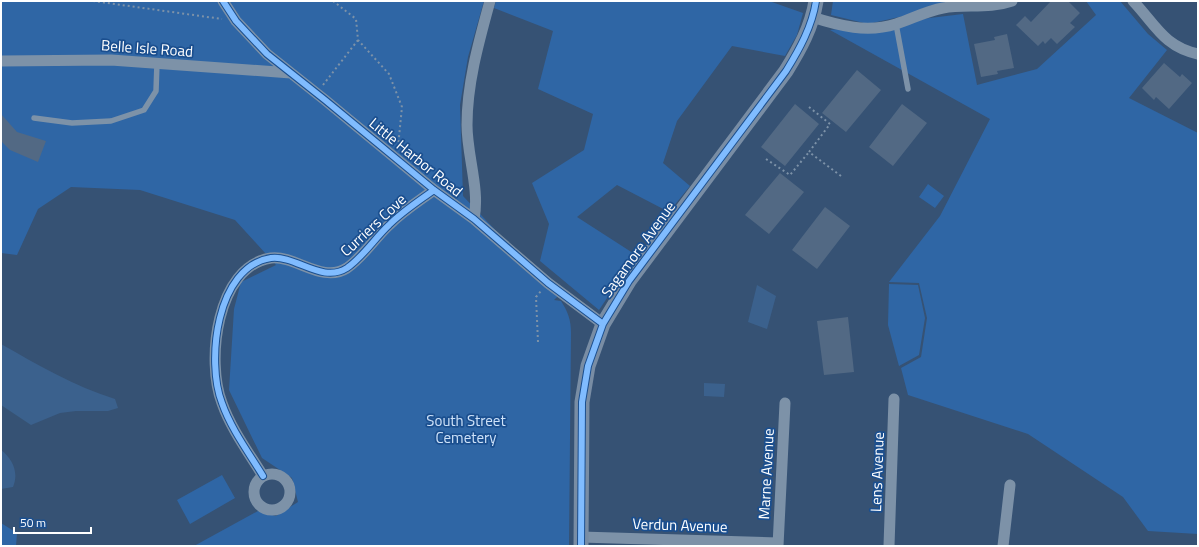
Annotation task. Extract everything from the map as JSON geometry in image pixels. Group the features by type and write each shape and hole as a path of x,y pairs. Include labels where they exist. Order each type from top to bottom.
{"main road":[{"name":"Sagamore Avenue","path":"581,541 582,402 588,366 603,324 629,281 786,71 798,50 812,17 816,1"}],"street":[{"name":"Little Harbor Road","path":"223,1 236,21 266,54 317,93 434,190 474,219 548,283 603,324"},
{"path":"474,219 476,208 468,149 468,100 471,76 490,1"},
{"path":"812,17 841,26 868,29 896,24 925,13 944,8 999,6 1012,1"},
{"path":"1133,1 1169,42 1186,52 1198,54"},
{"name":"Belle Isle Road","path":"1,61 111,60 291,73"},
{"name":"Curriers Cove","path":"263,476 226,414 221,402 214,370 218,333 224,301 236,278 255,265 271,258 289,261 307,268 330,273 346,268 405,210 434,190"},
{"name":"Lens Avenue","path":"889,546 894,399"},
{"name":"Marne Avenue","path":"778,545 785,403"},
{"path":"1003,546 1010,485"},
{"name":"Verdun Avenue","path":"581,541 778,545"}],"lane":[{"path":"896,24 908,89"},
{"path":"34,118 72,123 111,121 144,110 156,91 157,63"}],"path":[{"path":"93,1 236,21"},
{"path":"333,1 356,19 358,40 389,74 402,107 397,158"},
{"path":"317,93 358,40"},
{"path":"766,159 790,175 830,124 809,108"},
{"path":"809,152 841,176"},
{"path":"538,342 536,297 548,283"}],"green space":[{"name":"South Street Cemetery","path":"1,1 484,1 468,57 460,105 463,196 558,296 554,300 561,301 569,316 571,333 569,546 194,546 258,511 276,516 298,502 292,478 262,458 229,390 234,309 241,282 276,265 235,220 140,190 71,187 38,209 17,255 1,253"},
{"path":"496,1 769,1 803,13 797,35 785,56 732,46 677,121 663,163 690,186 669,212 617,185 577,217 636,255 599,310 540,261 549,224 532,183 584,150 593,114 538,89 553,31 494,8"},
{"path":"833,1 1001,1 932,5 908,15 868,24 831,15"},
{"path":"1086,1 1120,1 1148,34 1167,50 1129,98 1198,133 1198,534 1148,531 1123,497 1028,434 908,395 901,368 921,357 927,318 919,283 889,282 940,216 990,119 830,30 963,14 977,85 1037,69 1096,15"},
{"path":"928,184 944,196 935,208 919,197"},
{"path":"889,284 918,285 925,318 919,355 899,366 888,325"},
{"path":"222,475 235,498 190,524 177,500"},
{"path":"1,523 17,533 16,546 1,546"}],"shaded area":[{"path":"757,285 776,296 767,329 748,322"},
{"path":"1,344 85,388 115,399 118,408 108,411 76,411 60,413 31,425 1,405"},
{"path":"704,383 725,384 724,397 704,396"},
{"path":"1,450 12,462 15,472 15,482 13,487 1,489"}],"building":[{"path":"1051,1 1068,1 1080,13 1070,23 1075,27 1057,44 1051,38 1045,44 1043,41 1038,46 1016,25 1025,16 1031,22"},
{"path":"1007,34 1014,68 997,71 998,74 981,77 974,44 995,40 994,37"},
{"path":"1164,63 1180,77 1182,74 1192,83 1169,109 1156,97 1154,100 1142,88"},
{"path":"857,70 881,90 846,132 822,113"},
{"path":"795,104 819,124 785,166 761,147"},
{"path":"902,104 927,123 893,166 869,147"},
{"path":"1,114 17,132 46,141 38,162 10,150 1,141"},
{"path":"780,173 804,192 769,234 745,215"},
{"path":"825,207 850,226 817,269 792,250"},
{"path":"848,317 854,372 824,375 817,321"}],"cycle path":[{"path":"223,1 236,21 267,54 434,190 474,219 548,283 603,324"},
{"path":"581,546 582,402 588,366 603,324 629,281 786,71 808,29 816,1"},
{"path":"263,476 230,422 222,403 217,385 215,364 216,341 220,318 227,297 238,278 252,265 271,258 280,258 328,273 338,272 347,268 353,264 394,220 434,190"}]}
